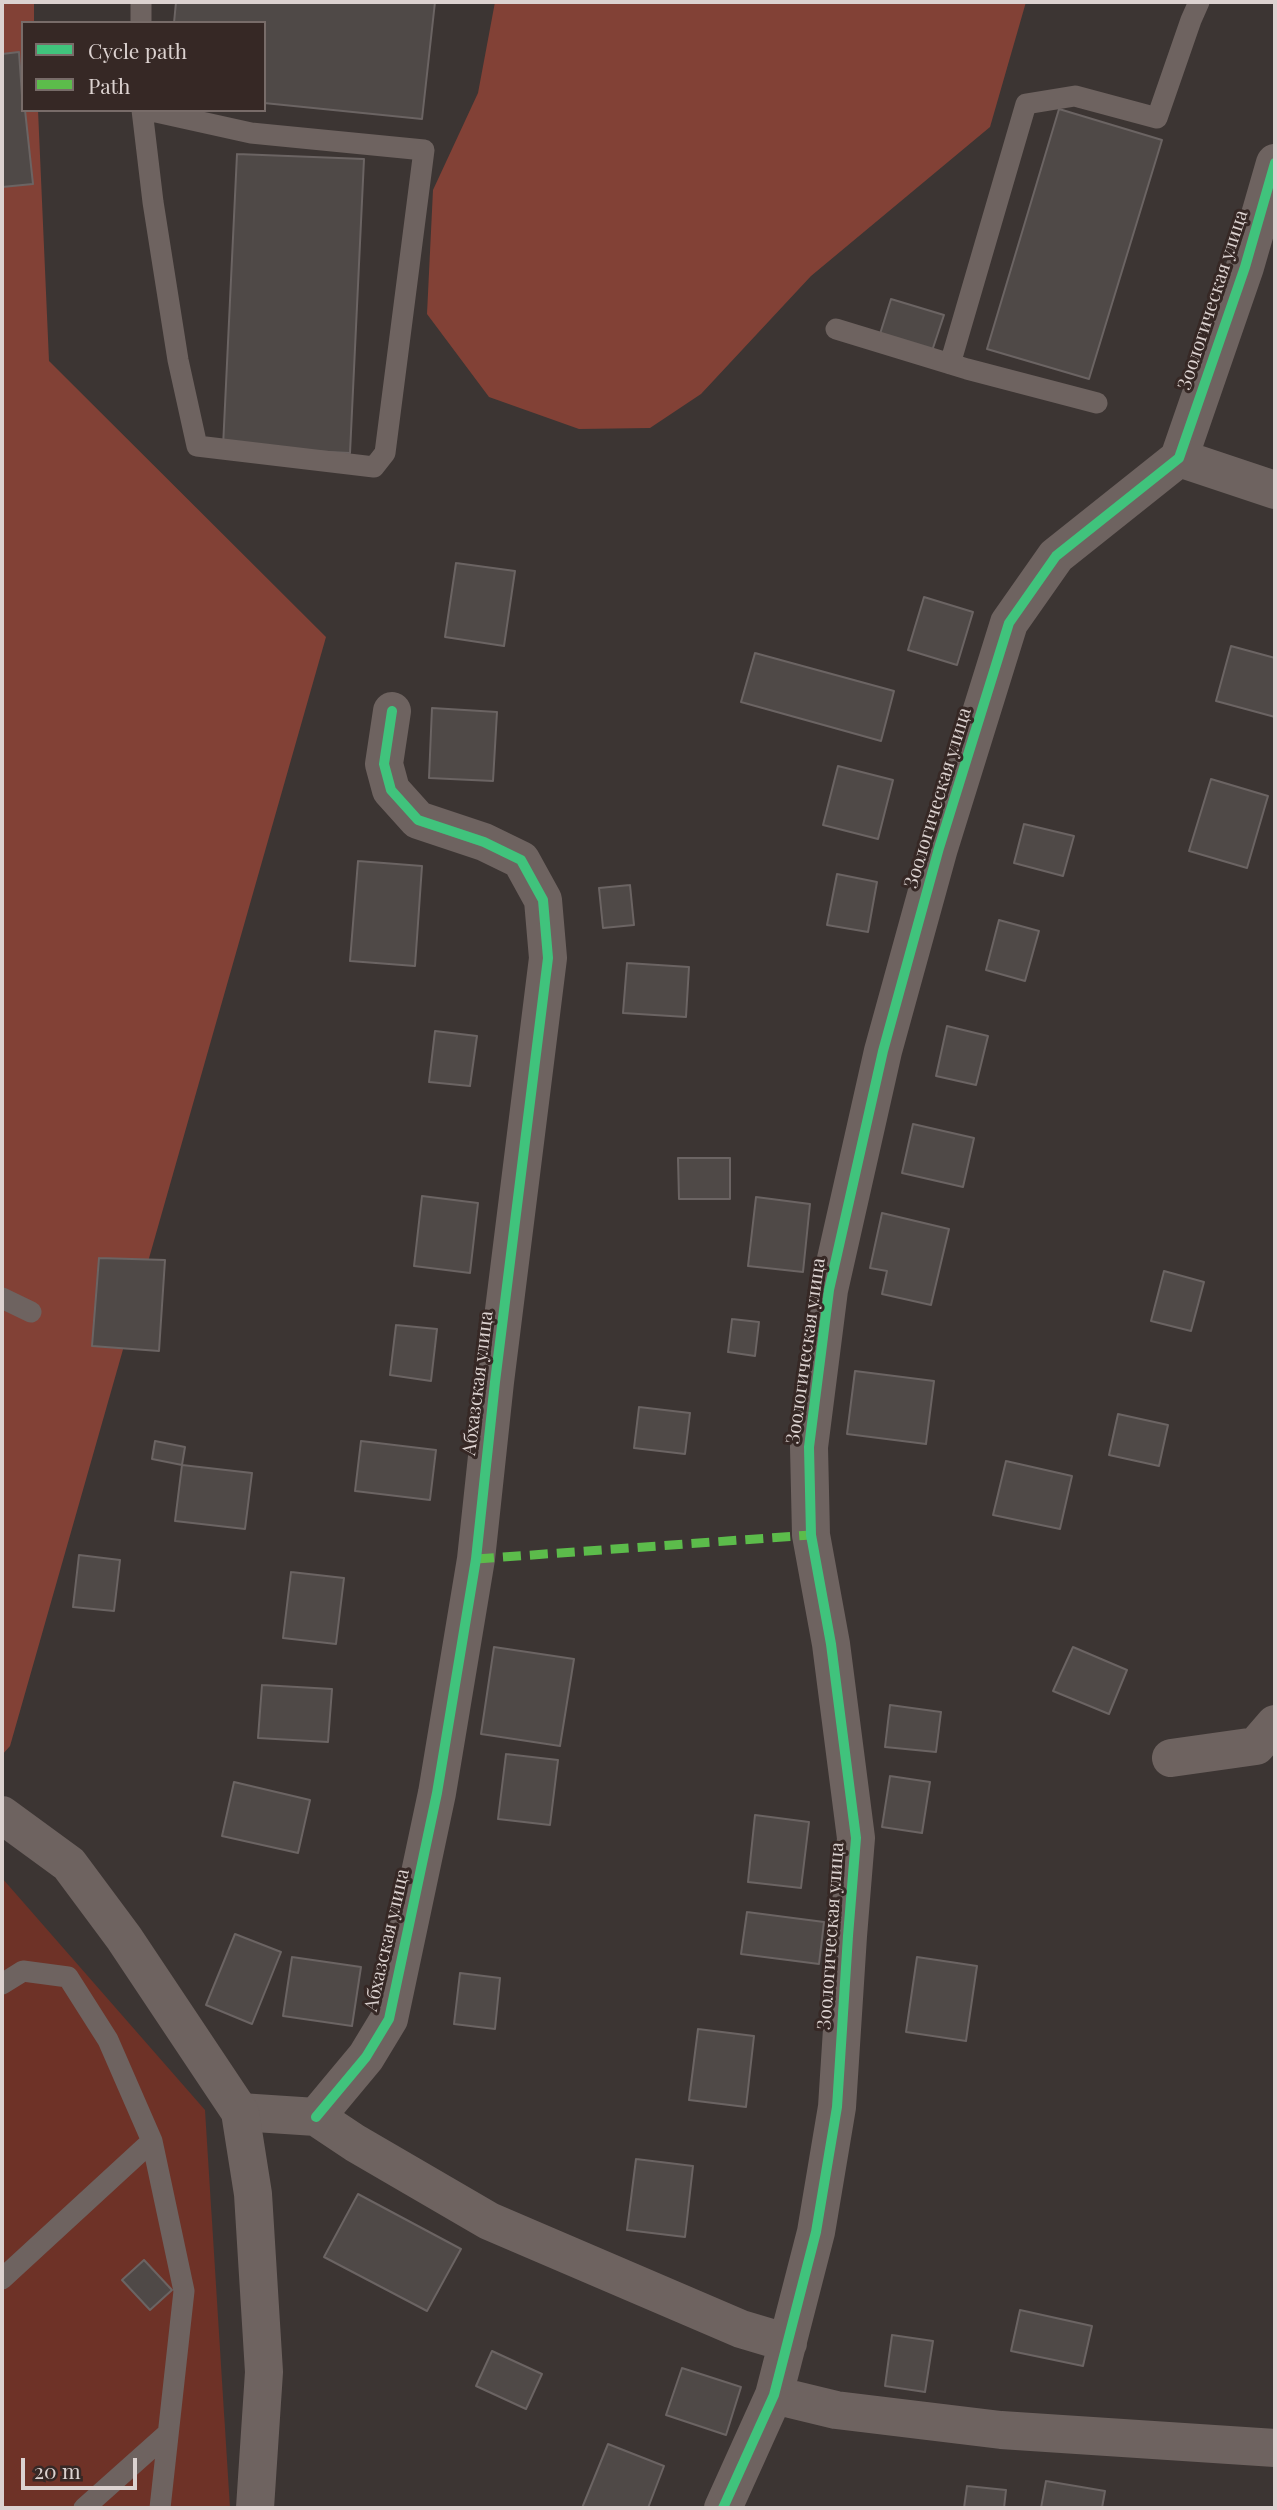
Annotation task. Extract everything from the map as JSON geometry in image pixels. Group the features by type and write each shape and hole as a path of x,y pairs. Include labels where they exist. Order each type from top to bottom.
{"street":[{"name":"Зоологическая улица","path":"723,2508 774,2395 816,2232 837,2108 856,1838 831,1644 811,1535 809,1447 829,1290 883,1051 940,848 1009,623 1056,556 1179,458 1245,267 1275,163"},
{"path":"1179,458 1275,490"},
{"name":"Абхазская улица","path":"316,2117 366,2057 389,2019 438,1793 476,1559 548,958 543,900 521,860 484,842 418,820 391,790 384,764 392,711"},
{"path":"1171,1758 1256,1746 1275,1724"},
{"path":"2,1815 69,1864 124,1938 240,2112 253,2194 264,2372 255,2508"},
{"path":"240,2112 316,2117 355,2143 489,2221 741,2329 788,2343"},
{"path":"774,2395 836,2410 1001,2430 1275,2448"}],"lane":[{"path":"141,2 141,21"},
{"path":"950,364 1026,104 1075,96 1157,118 1199,2"},
{"path":"144,112 153,202 178,360 197,446 374,467 385,453 424,150 251,133 153,112"},
{"path":"836,329 950,364 1097,403"},
{"path":"2,1297 31,1312"},
{"path":"2,1984 23,1971 68,1977 108,2040 152,2141 184,2291 160,2508"},
{"path":"2,2279 152,2141"},
{"path":"84,2508 167,2434"}],"shaded area":[{"path":"2,2 34,2 34,21 21,21 21,112 38,112 49,361 326,637 10,1746 2,1755"},
{"path":"495,2 1026,2 990,127 811,276 701,394 650,428 579,429 489,397 427,314 433,190 478,93"},
{"path":"2,1878 205,2110 230,2508 2,2508"}],"building":[{"path":"176,2 435,2 422,119 266,103 266,21 174,21"},
{"path":"19,52 21,112 25,112 33,184 2,187 2,54"},
{"path":"1059,109 1162,140 1089,379 987,349"},
{"path":"237,154 364,159 350,453 223,447"},
{"path":"891,299 944,315 932,351 880,334"},
{"path":"456,563 515,571 504,646 445,637"},
{"path":"924,597 973,612 957,665 908,650"},
{"path":"1231,646 1275,658 1275,717 1216,701"},
{"path":"755,653 894,691 881,741 741,702"},
{"path":"432,708 497,712 493,781 429,778"},
{"path":"838,766 893,780 878,839 823,825"},
{"path":"1211,779 1268,796 1247,868 1189,851"},
{"path":"1024,824 1074,836 1063,876 1014,863"},
{"path":"358,861 422,866 415,966 350,961"},
{"path":"837,874 877,882 868,932 827,925"},
{"path":"630,885 634,925 603,928 599,888"},
{"path":"999,920 1039,931 1025,981 986,970"},
{"path":"627,963 689,967 686,1017 623,1013"},
{"path":"947,1026 988,1036 976,1085 936,1076"},
{"path":"435,1031 477,1036 470,1086 429,1082"},
{"path":"913,1124 974,1138 963,1187 902,1173"},
{"path":"678,1158 730,1158 730,1199 679,1199"},
{"path":"422,1196 478,1203 470,1273 414,1266"},
{"path":"756,1197 810,1204 803,1272 748,1266"},
{"path":"882,1213 949,1229 931,1305 882,1294 887,1271 870,1268"},
{"path":"99,1258 165,1260 159,1351 92,1346"},
{"path":"1164,1271 1204,1282 1191,1331 1151,1321"},
{"path":"732,1319 759,1322 755,1356 728,1352"},
{"path":"396,1325 437,1329 431,1381 390,1375"},
{"path":"855,1371 934,1381 926,1444 847,1434"},
{"path":"639,1407 690,1413 685,1454 634,1448"},
{"path":"1118,1414 1168,1425 1159,1466 1109,1455"},
{"path":"155,1441 185,1447 182,1465 152,1459"},
{"path":"361,1441 436,1450 430,1500 355,1491"},
{"path":"1006,1461 1072,1476 1060,1529 993,1515"},
{"path":"182,1465 252,1473 245,1529 175,1521"},
{"path":"79,1555 120,1560 114,1611 73,1607"},
{"path":"291,1572 344,1578 336,1644 283,1638"},
{"path":"494,1647 574,1659 560,1746 481,1734"},
{"path":"1073,1647 1127,1670 1109,1714 1053,1691"},
{"path":"262,1685 332,1689 328,1742 258,1738"},
{"path":"890,1705 941,1712 936,1752 885,1747"},
{"path":"506,1754 558,1760 550,1825 498,1819"},
{"path":"890,1776 930,1782 922,1833 882,1827"},
{"path":"234,1782 310,1800 298,1853 222,1836"},
{"path":"755,1815 809,1822 801,1888 748,1882"},
{"path":"747,1912 824,1922 819,1964 741,1954"},
{"path":"235,1934 281,1952 252,2024 206,2005"},
{"path":"292,1957 361,1967 352,2026 283,2016"},
{"path":"917,1957 977,1966 966,2041 906,2032"},
{"path":"460,1973 500,1978 495,2029 454,2024"},
{"path":"698,2029 754,2036 746,2107 689,2100"},
{"path":"636,2159 693,2166 685,2237 627,2230"},
{"path":"358,2194 461,2249 427,2311 324,2257"},
{"path":"144,2260 172,2290 150,2310 122,2280"},
{"path":"1020,2310 1092,2326 1083,2366 1011,2351"},
{"path":"892,2335 933,2341 925,2392 885,2386"},
{"path":"492,2351 542,2374 526,2409 476,2386"},
{"path":"682,2368 741,2387 726,2435 666,2415"},
{"path":"608,2444 664,2466 648,2508 582,2508"},
{"path":"1046,2481 1105,2491 1102,2508 1041,2508"},
{"path":"967,2486 1006,2490 1004,2508 964,2508"}],"marked path":[{"path":"476,1559 811,1535"}],"cycle path":[{"path":"723,2508 774,2395 816,2232 837,2107 856,1838 831,1644 811,1535 809,1447 829,1290 883,1051 939,848 1009,623 1056,556 1179,458 1245,267 1275,163"},
{"path":"316,2117 366,2057 389,2019 437,1793 476,1559 495,1382 548,958 543,900 521,860 484,842 418,820 391,790 384,764 392,711"}]}
